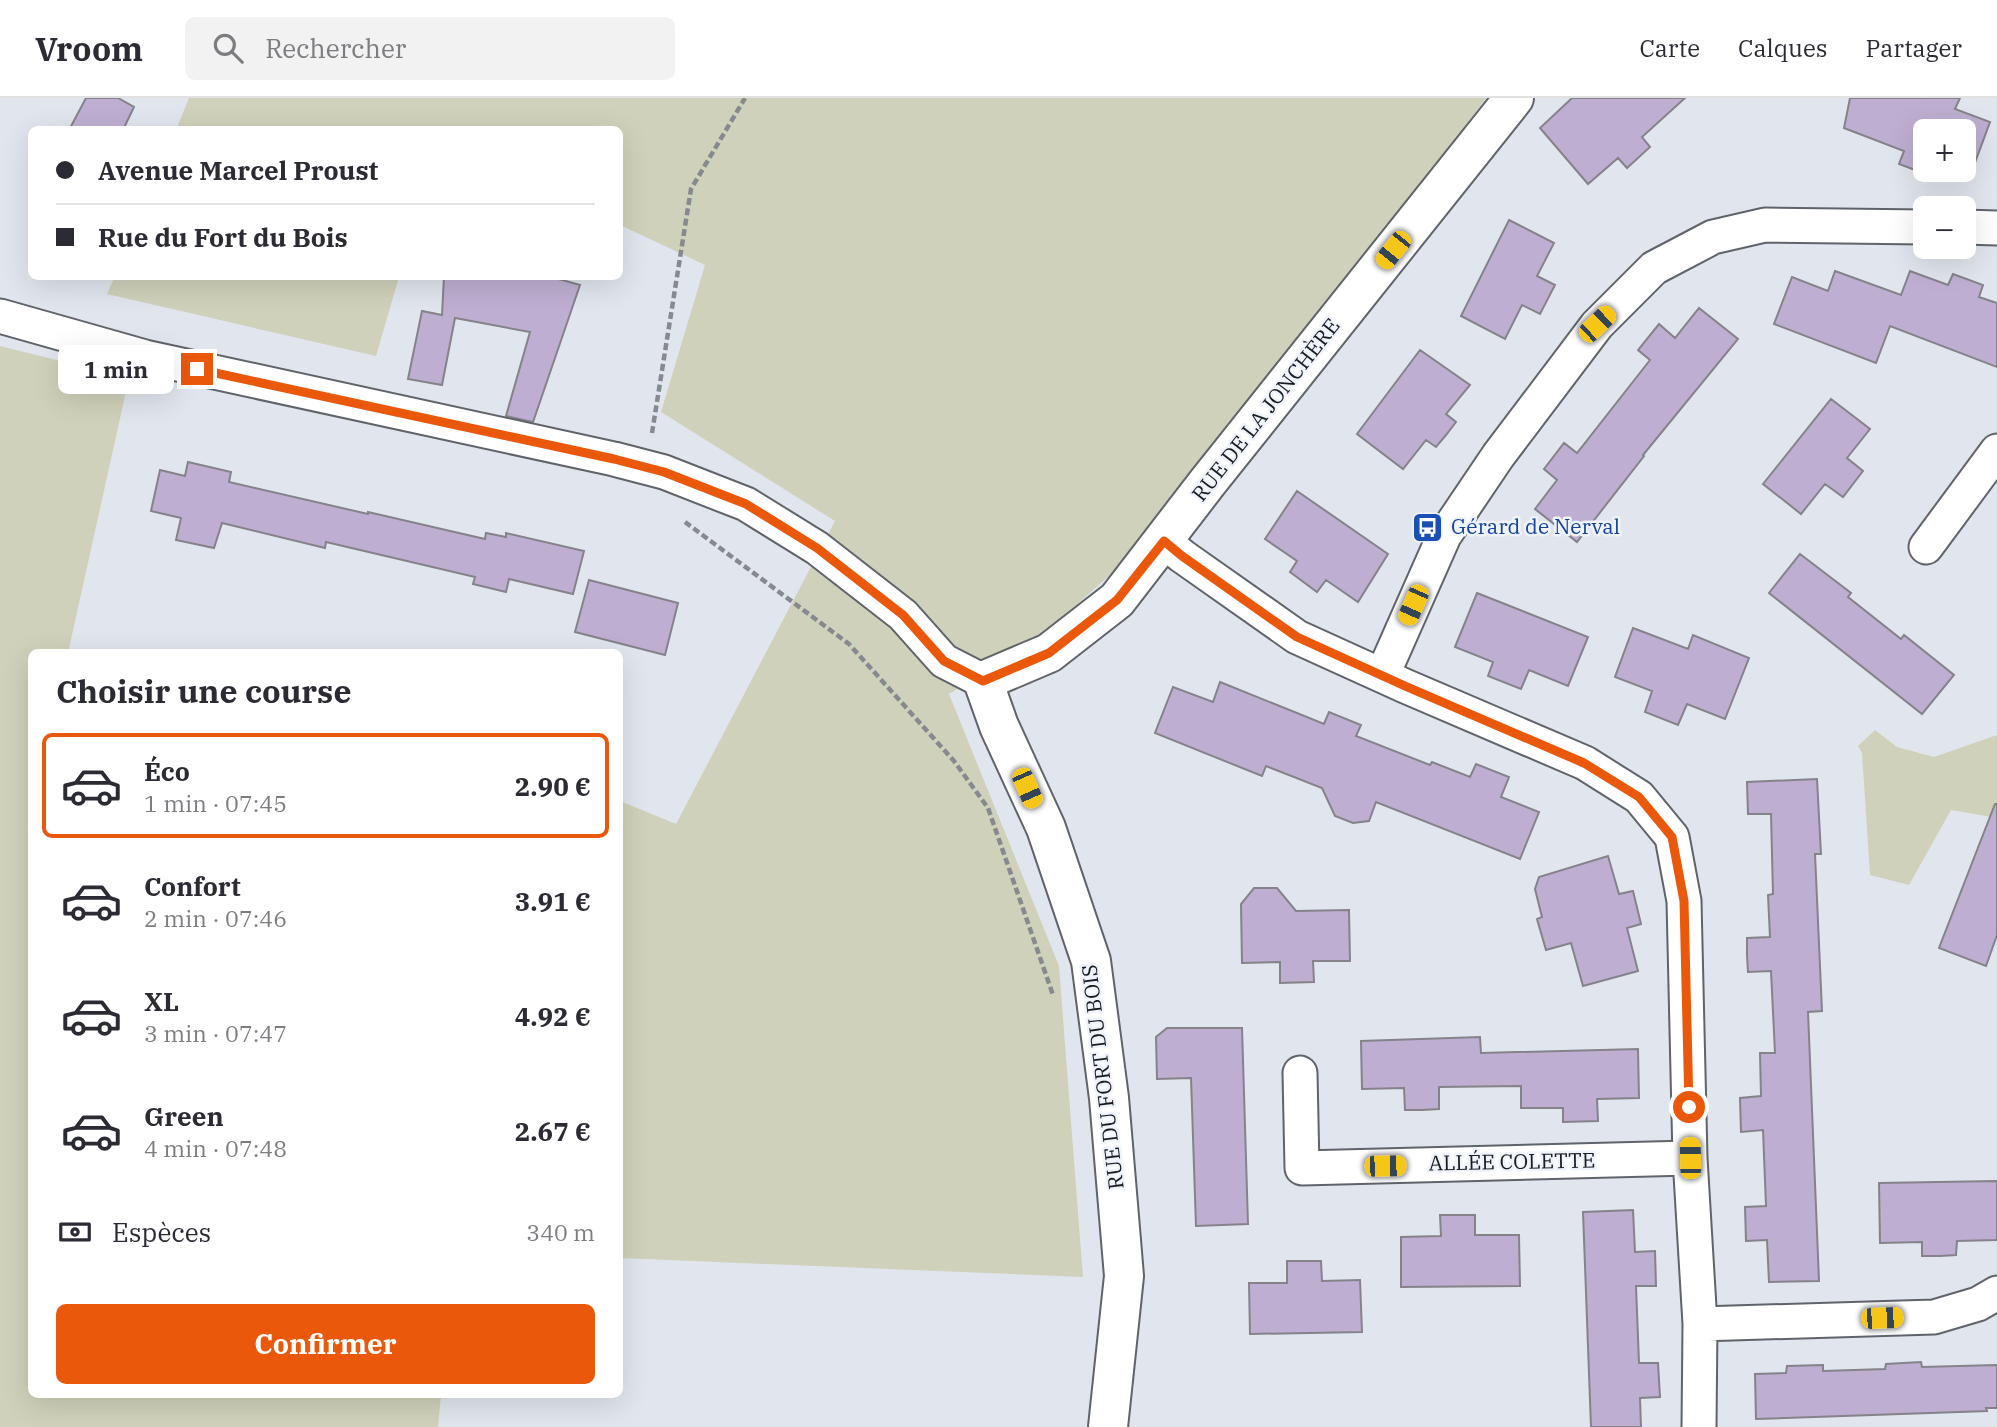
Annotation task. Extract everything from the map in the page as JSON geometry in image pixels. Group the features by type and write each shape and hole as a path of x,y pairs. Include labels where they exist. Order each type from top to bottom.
{"street":[{"name":"RUE DE LA JONCHÈRE","path":"983,681 1049,653 1117,600 1514,98"},
{"path":"1383,674 1444,536 1498,456 1597,324 1654,268 1713,237 1765,225 1913,227"},
{"path":"1976,227 1997,228"},
{"path":"0,316 145,357 646,467 746,504 817,548 903,615 944,661 983,681"},
{"path":"1926,547 1997,451"},
{"path":"1164,541 1297,637 1584,763 1639,797 1672,837 1684,901 1690,1158 1700,1324 1699,1427"},
{"name":"RUE DU FORT DU BOIS","path":"983,681 999,726 1046,828 1091,961 1109,1098 1124,1276 1108,1427"},
{"name":"ALLÉE COLETTE","path":"1300,1073 1302,1168 1690,1158"},
{"path":"1700,1324 1934,1317 1978,1304 1997,1293"}],"path":[{"path":"646,467 691,189 745,98"},
{"path":"678,516 849,644 954,761 988,808 1054,998"}],"green space":[{"path":"189,98 1486,98 1149,540 1037,640 949,694 1059,966 1083,1277 623,1258 623,802 676,824 835,521 661,412 705,265 623,226 623,126 178,126"},
{"path":"113,280 398,280 376,356 107,294"},
{"path":"0,346 129,378 69,649 28,649 28,1398 441,1398 438,1427 0,1427"},
{"path":"1875,730 1897,747 1934,757 1997,735 1997,818 1951,810 1909,885 1870,875 1862,753 1858,746"}],"building":[{"path":"86,98 118,98 134,107 125,126 71,126"},
{"path":"1572,98 1685,98 1642,137 1650,147 1627,168 1618,158 1588,184 1540,128"},
{"path":"1850,98 1960,98 1955,109 1990,122 1976,160 1976,119 1913,119 1913,169 1899,164 1904,151 1844,128"},
{"path":"1509,220 1554,243 1537,276 1555,285 1540,314 1522,305 1505,339 1461,316"},
{"path":"1835,271 1901,295 1910,271 1948,285 1953,274 1983,285 1979,297 1997,303 1997,367 1890,326 1876,363 1774,324 1792,277 1828,291"},
{"path":"444,280 562,280 580,285 533,422 506,416 530,332 455,318 442,385 408,379 422,311 442,315"},
{"path":"1699,308 1738,339 1643,455 1577,542 1535,509 1557,480 1544,469 1564,443 1577,453 1650,360 1638,350 1659,324 1675,338"},
{"path":"1420,350 1470,385 1446,414 1456,422 1446,435 1436,447 1426,440 1403,469 1357,434"},
{"path":"1831,399 1870,429 1847,458 1863,471 1843,497 1825,484 1801,514 1763,484"},
{"path":"188,462 231,472 229,482 368,514 485,539 486,533 506,537 506,533 584,551 573,594 509,579 506,592 473,584 475,577 326,542 325,548 222,523 214,548 176,540 181,518 151,511 160,470 185,476"},
{"path":"1297,491 1388,554 1358,602 1326,580 1317,592 1290,572 1297,561 1265,539"},
{"path":"1800,554 1851,593 1848,597 1901,639 1904,635 1954,675 1922,714 1769,593"},
{"path":"589,580 678,603 665,655 575,632"},
{"path":"1477,593 1588,637 1568,686 1529,670 1521,689 1488,676 1493,662 1455,647"},
{"path":"1633,628 1688,649 1693,635 1749,658 1725,719 1687,704 1678,725 1645,712 1652,691 1615,677"},
{"path":"1220,682 1324,724 1329,712 1361,725 1356,736 1430,765 1432,762 1470,777 1476,764 1509,777 1501,797 1539,812 1520,859 1376,802 1369,821 1353,823 1335,816 1322,788 1266,766 1262,776 1155,733 1173,687 1213,702"},
{"path":"1817,779 1821,854 1815,854 1822,1011 1808,1012 1819,1281 1769,1282 1767,1240 1746,1241 1745,1207 1766,1206 1763,1130 1741,1132 1740,1098 1761,1096 1760,1053 1775,1053 1771,971 1748,972 1747,955 1747,938 1770,937 1768,895 1773,894 1771,814 1748,814 1747,782"},
{"path":"1995,804 1997,935 1986,966 1939,948"},
{"path":"1608,856 1619,894 1633,891 1641,924 1627,928 1638,971 1583,986 1571,943 1546,950 1537,919 1542,917 1535,889 1539,877"},
{"path":"1254,888 1277,888 1296,911 1349,910 1350,961 1313,961 1314,982 1280,983 1280,962 1242,963 1241,904"},
{"path":"1167,1028 1242,1028 1248,1224 1196,1226 1191,1078 1157,1079 1156,1037"},
{"path":"1480,1037 1481,1053 1638,1049 1639,1098 1597,1099 1598,1121 1563,1122 1563,1108 1521,1108 1521,1086 1439,1087 1439,1109 1422,1110 1405,1110 1404,1088 1362,1089 1361,1041"},
{"path":"1997,1181 1997,1240 1957,1241 1956,1255 1940,1256 1922,1256 1922,1242 1880,1243 1879,1183"},
{"path":"1633,1210 1635,1252 1655,1251 1656,1286 1636,1286 1639,1363 1658,1363 1660,1397 1640,1398 1641,1427 1591,1427 1583,1212"},
{"path":"1440,1215 1475,1215 1475,1235 1519,1235 1520,1286 1401,1287 1401,1237 1441,1236"},
{"path":"1287,1261 1321,1261 1322,1281 1360,1280 1362,1332 1250,1334 1249,1283 1287,1283"},
{"path":"1921,1362 1922,1367 1997,1365 1997,1408 1986,1408 1987,1411 1756,1419 1755,1374 1786,1373 1787,1366 1823,1365 1823,1371 1885,1369 1886,1364"}],"place":[{"name":"Gérard de Nerval","path":"1428,527"}],"route":[{"path":"197,369 614,459 664,472 746,504 817,548 903,615 944,661 983,681 1049,653 1117,600 1164,541 1297,637 1584,763 1639,797 1672,837 1684,901 1689,1107"}]}
